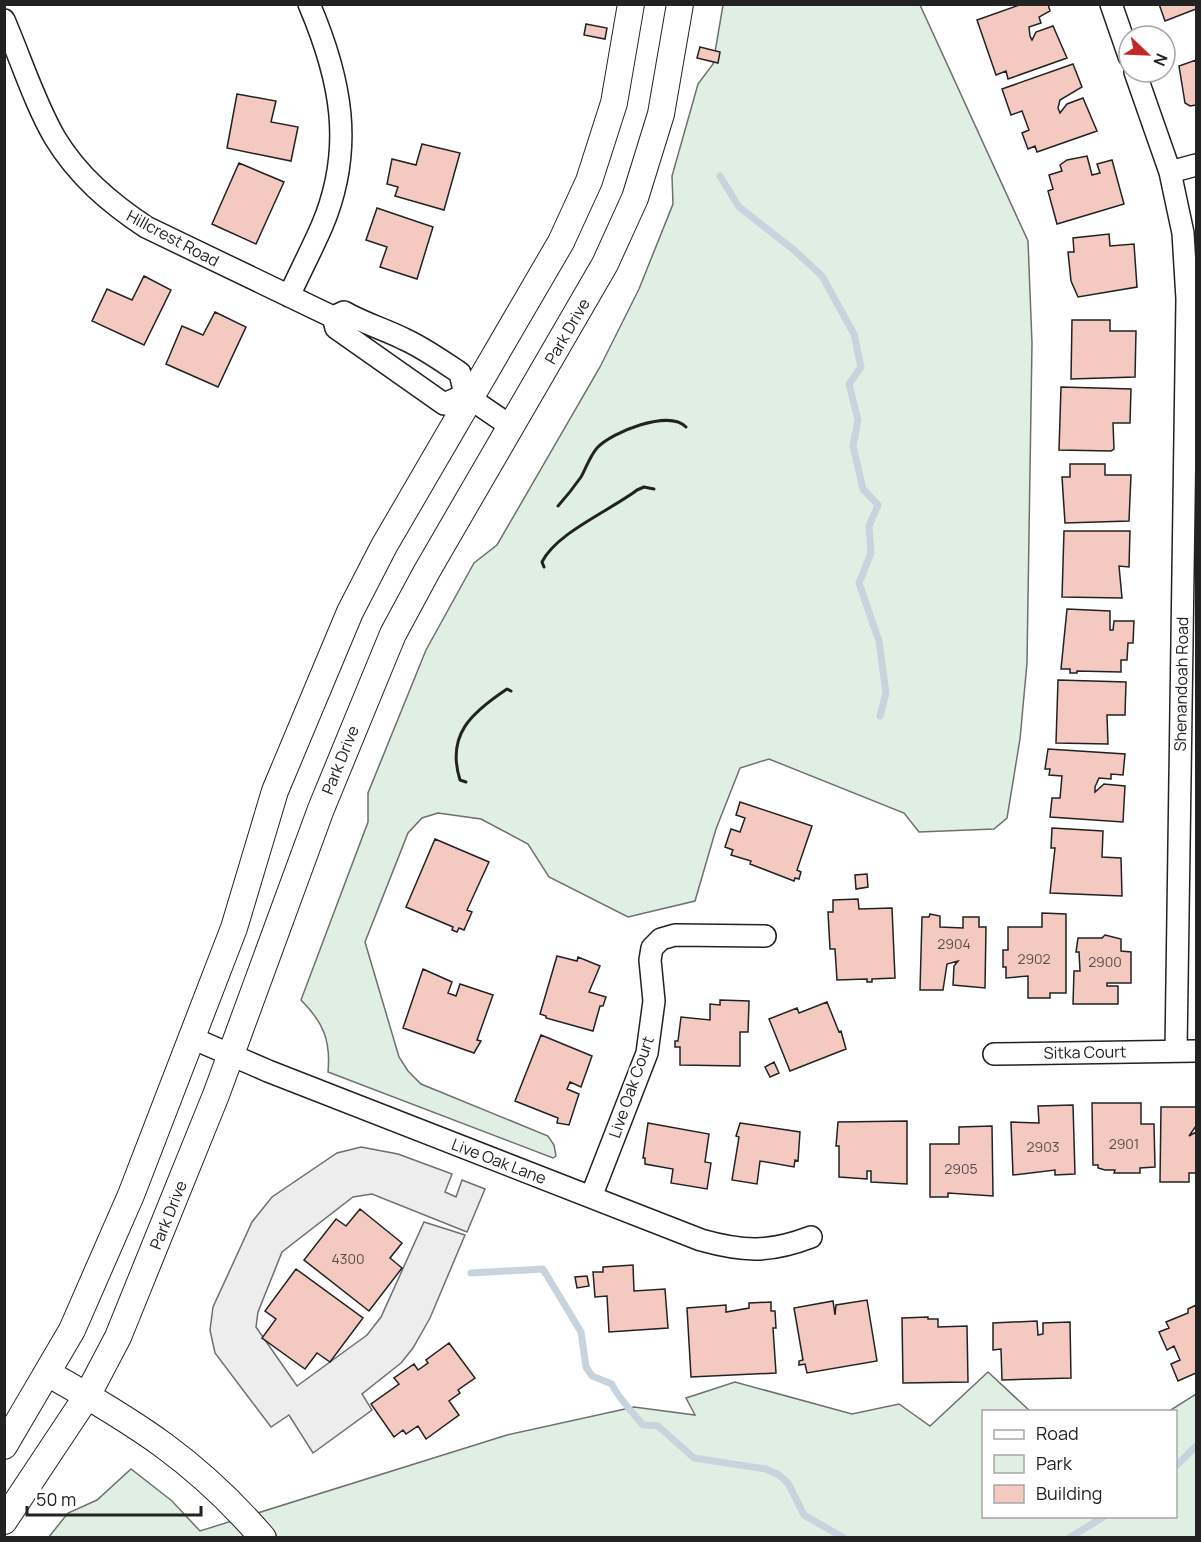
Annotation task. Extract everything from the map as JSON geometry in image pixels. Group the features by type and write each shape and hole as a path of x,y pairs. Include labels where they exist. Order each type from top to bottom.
{"street":[{"path":"289,296 323,224 338,173 343,140 338,98 327,48 309,4"},
{"path":"4,1446 49,1374 90,1294 234,928 275,791 323,672 384,546 468,398 561,242 589,180 614,103 631,4"},
{"name":"Park Drive","path":"4,1521 87,1396 138,1291 231,1054 321,809 368,691 427,571 605,264 635,198 661,114 680,4"},
{"path":"1111,4 1118,24"},
{"name":"Hillcrest Road","path":"4,20 55,137 93,187 118,209 146,227 333,317 336,328 444,404 468,398 460,373 403,338 366,325 344,312 333,317"},
{"name":"Shenandoah Road","path":"1139,84 1170,172 1183,233 1187,299 1191,453 1186,1051"},
{"path":"1170,172 1197,165"},
{"path":"377,359 392,334"},
{"path":"468,398 512,427"},
{"name":"Live Oak Court","path":"591,1197 647,1053 654,1002 650,960 652,948 661,939 675,935 765,936"},
{"name":"Live Oak Lane","path":"192,1038 701,1240 733,1249 762,1251 787,1246 811,1237"},
{"name":"Sitka Court","path":"994,1053 1186,1051"},
{"path":"49,1374 151,1434 205,1476 263,1538"}],"green space":[{"path":"723,5 920,5 1028,241 1032,343 1027,663 1020,739 1007,818 994,829 919,832 904,813 769,759 740,768 716,829 695,901 628,917 549,877 528,844 481,819 438,813 422,818 408,833 365,942 399,1057 408,1071 421,1084 548,1136 554,1145 556,1156 553,1158 328,1072 328,1050 324,1032 315,1016 301,1000 368,822 368,793 426,650 474,563 497,545 600,367 639,289 673,204 672,176 698,84 713,64"},
{"path":"988,1372 1029,1410 982,1410 982,1518 1177,1518 1177,1410 1171,1410 1196,1394 1196,1537 48,1538 68,1513 97,1500 131,1469 172,1501 200,1531 507,1435 634,1407 695,1415 686,1398 735,1382 852,1414 899,1404 930,1426"}],"shaded area":[{"path":"361,1147 398,1154 452,1174 445,1192 456,1197 462,1180 485,1189 467,1232 372,1194 353,1197 282,1252 258,1312 256,1327 297,1386 367,1335 381,1317 424,1222 465,1235 430,1318 413,1348 401,1363 362,1394 372,1410 313,1453 289,1415 271,1427 215,1353 210,1330 213,1307 252,1222 272,1197 337,1153"}],"building":[{"path":"1022,4 1048,4 1050,11 1039,17 1041,23 1029,27 1030,36 1032,40 1036,32 1053,26 1067,58 1008,79 1006,71 996,75 977,20"},
{"path":"1159,4 1196,4 1196,9 1165,21"},
{"path":"586,24 607,28 605,39 584,35"},
{"path":"700,47 720,52 718,63 697,58"},
{"path":"1196,60 1196,105 1190,106 1185,103 1179,66"},
{"path":"1073,64 1082,87 1060,100 1058,108 1060,113 1067,104 1083,98 1097,131 1037,152 1035,146 1028,149 1022,133 1029,130 1022,111 1011,115 1002,89"},
{"path":"237,94 276,101 271,122 298,127 291,161 227,148"},
{"path":"422,144 460,153 444,210 395,196 398,187 387,184 392,159 416,165"},
{"path":"1087,156 1092,175 1100,173 1097,164 1112,160 1124,204 1057,224 1048,191 1053,189 1049,175 1062,171 1060,165 1067,160"},
{"path":"239,163 284,182 256,244 212,224"},
{"path":"377,208 433,227 417,279 380,267 387,247 366,240"},
{"path":"1109,234 1110,246 1134,244 1137,287 1078,297 1071,281 1068,252 1074,252 1073,238"},
{"path":"144,276 171,290 144,345 92,321 107,289 132,300"},
{"path":"215,312 246,327 218,387 166,364 182,326 203,335"},
{"path":"1072,320 1110,320 1110,331 1136,331 1135,377 1071,379"},
{"path":"1061,387 1131,389 1130,423 1113,423 1114,449 1111,451 1059,450"},
{"path":"1070,464 1105,464 1105,475 1131,475 1129,521 1065,523 1062,477 1070,477"},
{"path":"1064,531 1130,531 1129,567 1119,566 1122,598 1062,597"},
{"path":"1067,609 1110,611 1110,630 1113,630 1114,621 1134,621 1133,643 1128,643 1127,660 1121,660 1121,672 1077,671 1077,673 1070,673 1070,669 1061,669"},
{"path":"1058,680 1126,682 1125,715 1107,715 1108,744 1056,743"},
{"path":"1048,749 1125,754 1123,775 1111,774 1111,779 1099,778 1095,787 1095,792 1104,784 1125,786 1123,822 1050,817 1052,798 1060,798 1062,776 1049,775 1050,769 1045,769"},
{"path":"740,802 812,826 797,870 801,872 799,879 795,878 794,881 750,864 751,861 731,855 733,850 725,847 731,829 740,832 745,818 736,815"},
{"path":"1052,828 1103,831 1102,857 1121,858 1122,896 1050,893 1055,848 1051,848"},
{"path":"435,839 489,862 467,910 472,912 464,930 459,928 457,932 452,930 453,927 406,907"},
{"path":"867,874 868,887 856,889 855,875"},
{"path":"858,899 859,909 892,908 895,978 872,979 872,982 867,982 867,979 837,980 835,949 830,949 828,912 833,912 833,900"},
{"path":"1042,913 1066,914 1066,993 1050,993 1050,998 1028,998 1028,976 1006,978 1006,967 1003,967 1003,950 1008,950 1008,927 1042,927"},
{"path":"930,914 940,916 940,927 963,928 963,917 979,917 979,927 986,927 985,988 953,985 954,966 958,961 947,964 943,990 920,990 922,917 929,917"},
{"path":"1105,935 1121,939 1121,951 1131,952 1131,983 1107,983 1107,986 1118,986 1118,1004 1073,1004 1074,971 1080,971 1079,952 1076,952 1078,938 1102,938"},
{"path":"557,956 577,961 578,957 600,966 589,992 606,997 603,1006 600,1006 593,1031 546,1018 540,1014"},
{"path":"423,969 452,982 448,993 456,996 460,984 493,995 477,1040 481,1041 474,1053 403,1028"},
{"path":"720,1000 749,1001 748,1032 740,1032 740,1066 680,1065 680,1047 675,1047 675,1041 678,1041 681,1017 710,1020 710,1004 720,1005"},
{"path":"827,1002 839,1032 841,1031 846,1049 790,1071 769,1019 797,1008 799,1013"},
{"path":"541,1035 592,1056 581,1087 570,1082 567,1089 579,1094 569,1125 557,1123 558,1118 515,1101"},
{"path":"774,1062 779,1073 770,1077 765,1067"},
{"path":"1092,1103 1141,1103 1141,1124 1154,1124 1155,1167 1140,1168 1140,1173 1114,1173 1115,1170 1105,1170 1098,1168 1098,1165 1093,1165"},
{"path":"1073,1105 1075,1174 1055,1175 1055,1170 1013,1175 1011,1122 1039,1123 1038,1106"},
{"path":"1161,1107 1196,1107 1196,1126 1189,1136 1196,1132 1196,1173 1189,1173 1189,1182 1160,1182"},
{"path":"907,1121 907,1184 871,1182 871,1171 867,1171 867,1179 839,1177 839,1146 836,1146 838,1122"},
{"path":"648,1123 709,1134 705,1162 711,1163 707,1189 671,1183 673,1169 645,1164 645,1158 643,1158"},
{"path":"740,1123 800,1132 798,1161 795,1160 794,1167 760,1161 757,1184 732,1180 739,1137 736,1136"},
{"path":"992,1126 993,1196 948,1193 948,1197 930,1197 930,1144 959,1144 959,1127"},
{"path":"360,1209 402,1243 390,1258 402,1268 369,1311 304,1260 336,1219 346,1226"},
{"path":"633,1265 634,1291 665,1289 668,1328 609,1332 607,1296 595,1297 593,1272 603,1272 603,1267"},
{"path":"296,1269 363,1318 330,1362 317,1353 305,1369 262,1338 276,1319 265,1311"},
{"path":"587,1276 589,1286 577,1288 575,1277"},
{"path":"867,1300 877,1361 807,1373 805,1364 799,1365 799,1361 803,1360 794,1308 833,1301 835,1315 836,1305"},
{"path":"771,1302 771,1311 775,1311 776,1328 773,1328 776,1373 691,1377 687,1308 726,1305 726,1312 749,1308 749,1303"},
{"path":"1196,1305 1196,1373 1178,1381 1171,1364 1180,1360 1174,1346 1167,1350 1159,1332 1169,1328 1166,1322 1188,1313 1188,1309"},
{"path":"928,1317 928,1319 938,1319 938,1327 967,1326 968,1382 903,1383 902,1318"},
{"path":"1037,1321 1038,1335 1043,1334 1043,1323 1070,1322 1071,1378 1002,1380 1001,1349 993,1350 993,1323"},
{"path":"449,1343 475,1378 458,1390 460,1393 449,1401 459,1415 426,1439 418,1426 406,1434 403,1430 394,1437 371,1404 399,1384 394,1378 414,1364 418,1370 428,1363 426,1360"}],"waterway":[{"path":"720,176 739,207 794,250 822,276 854,334 861,367 849,384 858,420 853,446 863,489 878,505 869,526 871,553 859,583 879,641 886,693 880,716"},
{"path":"471,1273 543,1269 581,1332 586,1367 592,1376 612,1384 643,1425 658,1426 694,1458 766,1469 779,1475 788,1483 804,1515 844,1538"},
{"path":"1177,1465 1196,1446"},
{"path":"1069,1538 1102,1518"}],"wall":[{"path":"558,506 581,477 597,448 615,435 641,425 667,420 678,422 686,427"},
{"path":"544,567 542,562 549,551 571,532 637,490 644,487 654,489"},
{"path":"466,782 460,780 457,764 456,750 459,738 473,716 482,707 507,689 511,691"}]}
